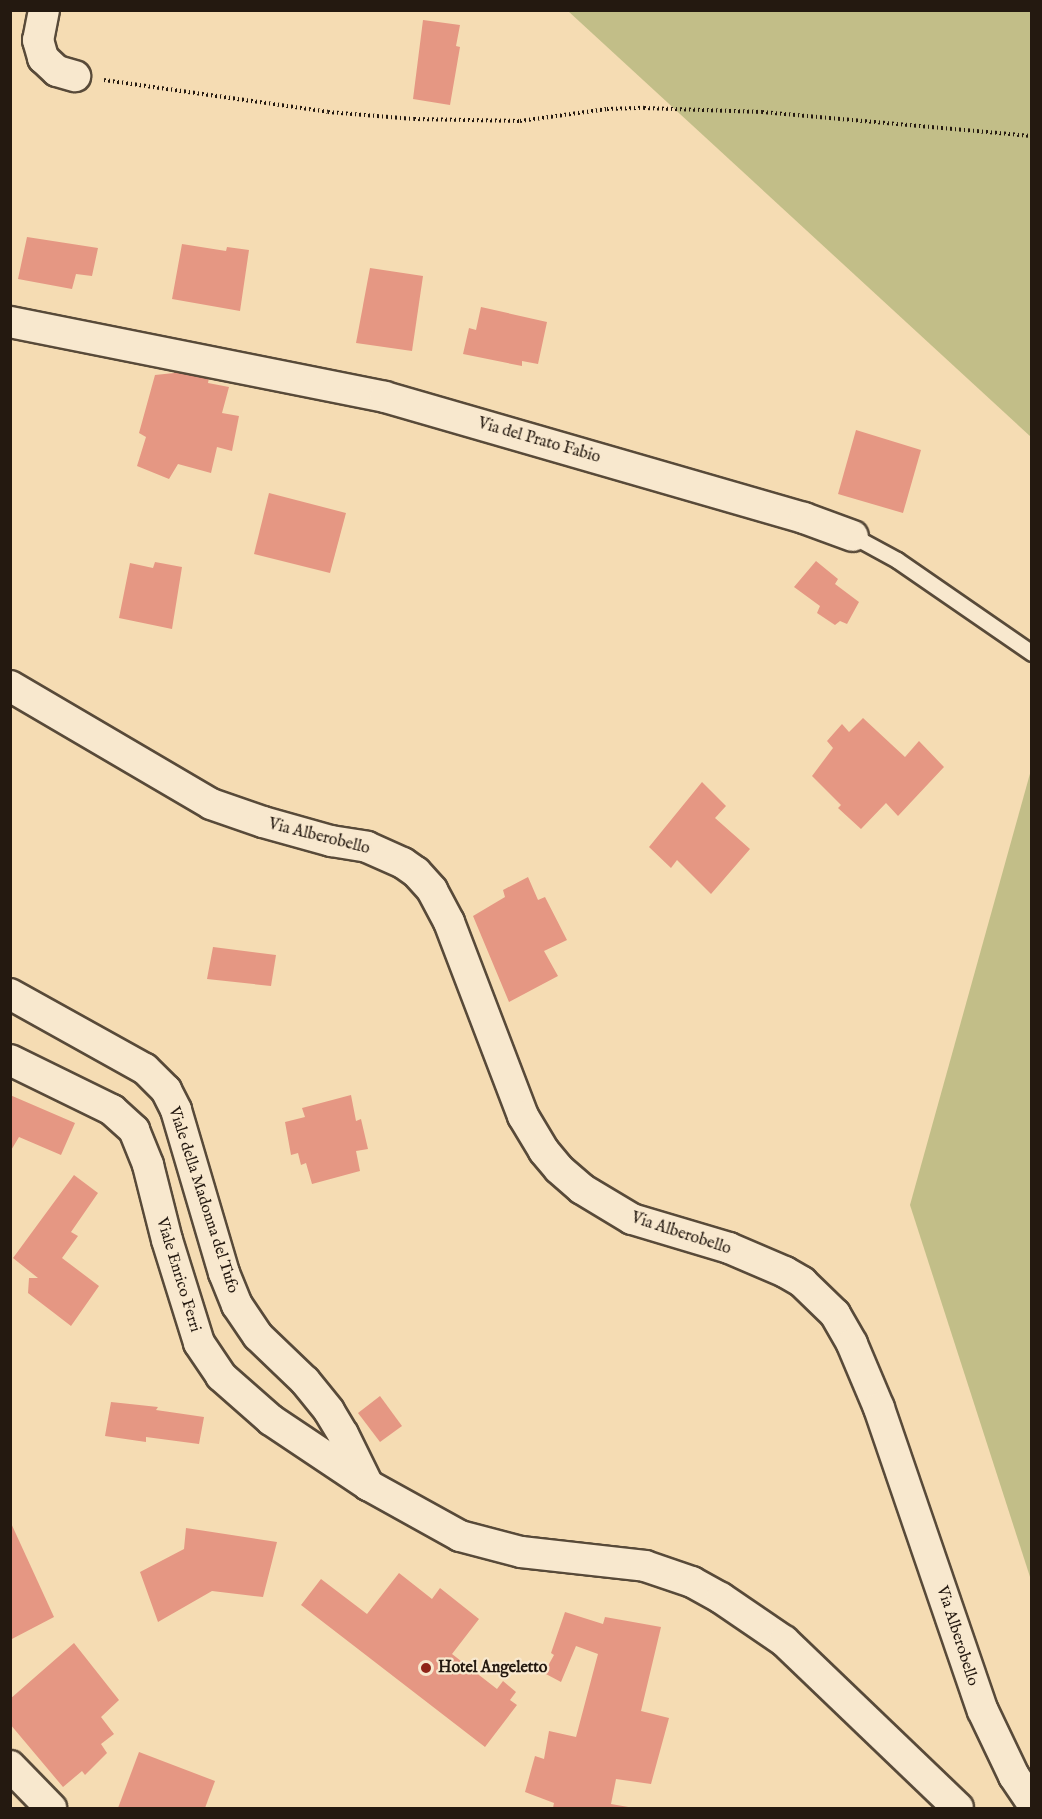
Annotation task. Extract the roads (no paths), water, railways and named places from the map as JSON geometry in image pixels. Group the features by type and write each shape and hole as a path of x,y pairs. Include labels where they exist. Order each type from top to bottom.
{"street":[{"path":"44,10 38,40 44,58 57,71 75,76"},
{"name":"Via del Prato Fabio","path":"10,322 385,397 804,518 853,536"},
{"name":"Via Alberobello","path":"10,686 211,804 263,822 331,841 367,847 403,863 416,872 432,890 449,922 523,1116 544,1151 559,1169 582,1189 632,1219 729,1248 802,1281 835,1314 852,1344 879,1408 983,1711 1014,1776 1032,1803"},
{"name":"Viale della Madonna del Tufo","path":"10,994 145,1069 166,1090 176,1110 224,1273 237,1305 258,1336 306,1381 329,1411 368,1485"},
{"name":"Viale Enrico Ferri","path":"10,1060 102,1105 127,1122 145,1154 194,1330 213,1368 271,1420 368,1485 449,1530 477,1542 521,1552 645,1566 684,1579 722,1598 784,1641 958,1809"},
{"path":"10,1766 51,1809"}],"lane":[{"name":"Via del Prato Fabio","path":"853,536 897,560 1032,653"}],"place":[{"name":"Hotel Angeletto","path":"426,1668"}]}
